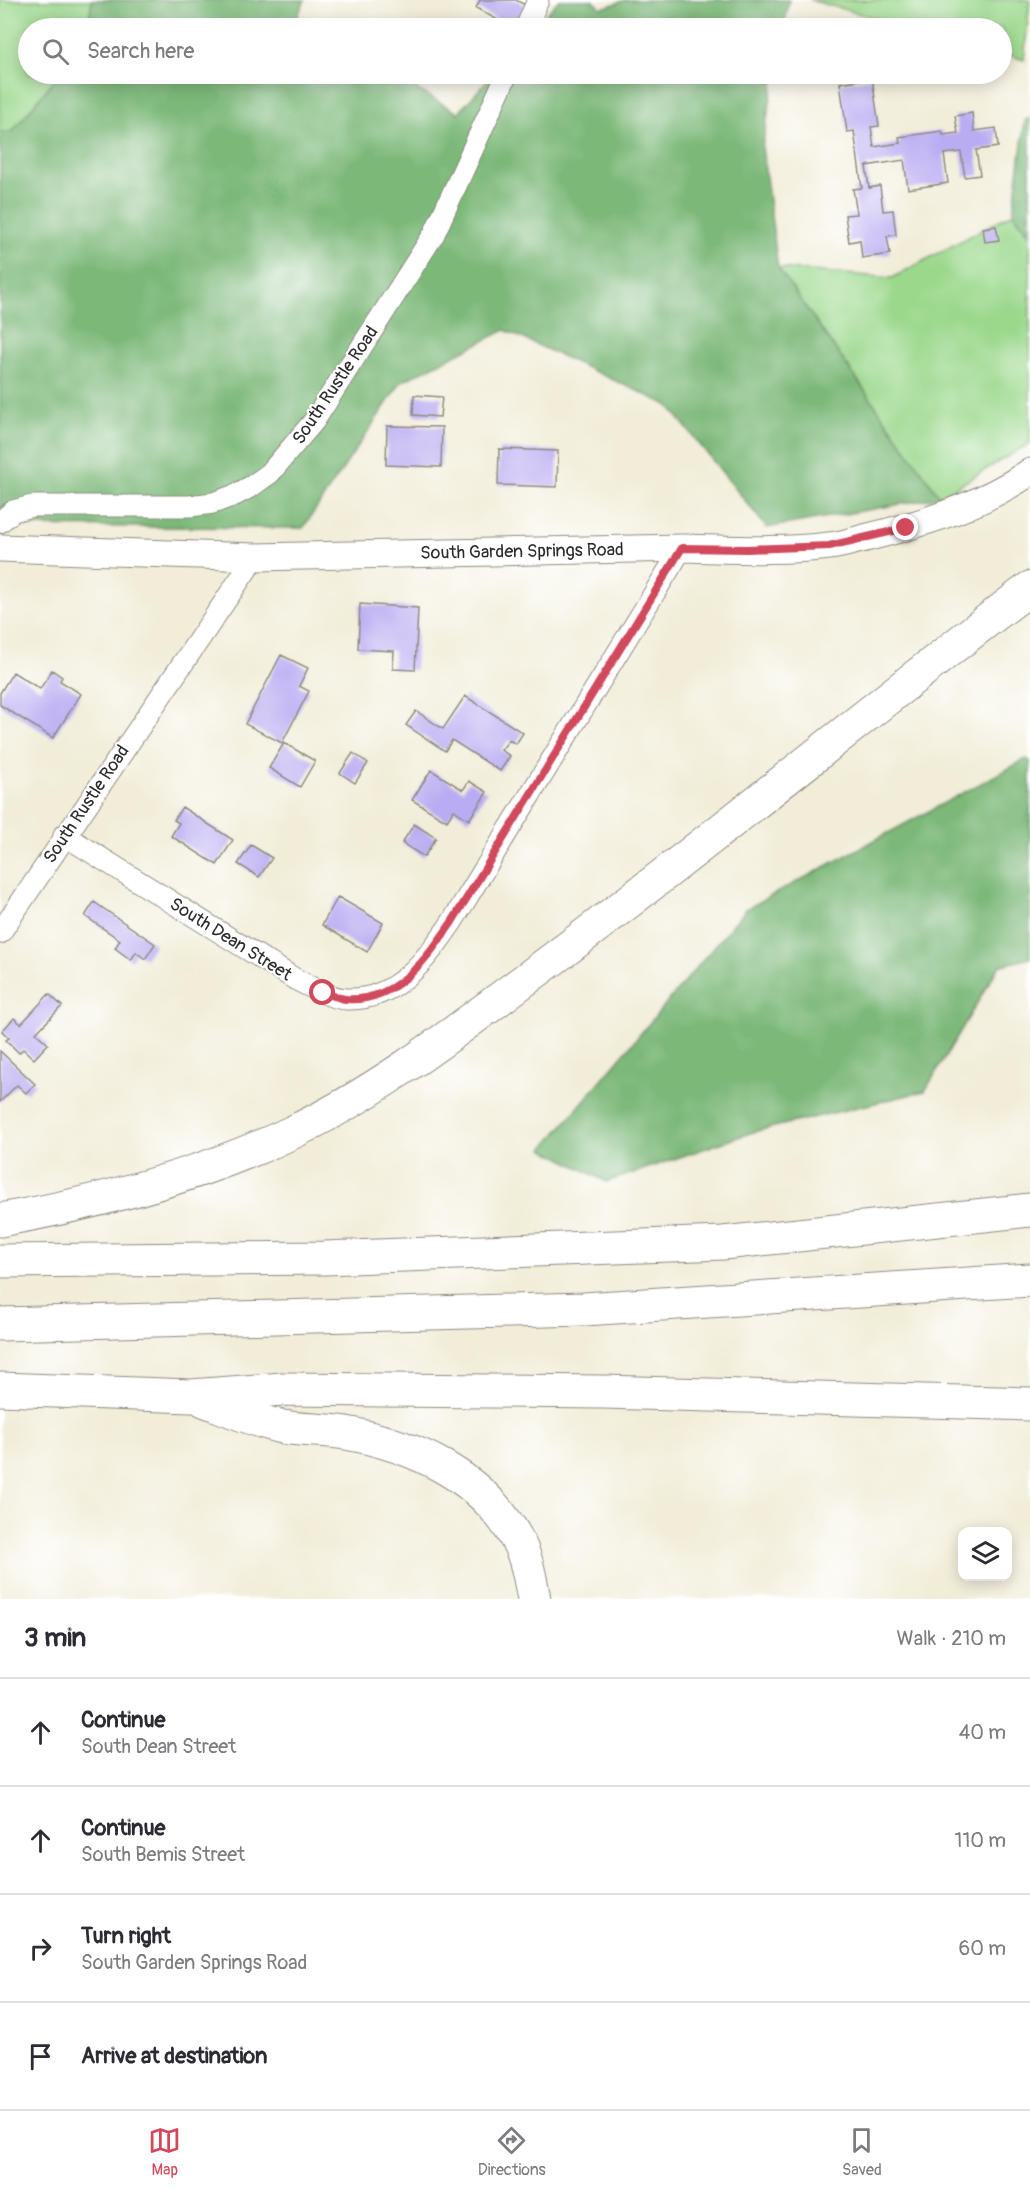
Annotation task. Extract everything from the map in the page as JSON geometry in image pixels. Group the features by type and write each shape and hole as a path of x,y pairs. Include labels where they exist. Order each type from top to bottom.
{"highway":[{"path":"0,1220 133,1192 218,1164 295,1131 370,1090 585,935 1030,588"},
{"path":"0,1261 324,1258 723,1243 1030,1210"},
{"path":"0,1324 584,1309 1030,1280"},
{"path":"0,1389 191,1396 283,1389 592,1392 1030,1404"},
{"path":"191,1396 278,1426 346,1433 412,1450 436,1461 464,1479 490,1503 516,1537 528,1565 534,1599"}],"street":[{"path":"530,18 538,0"},
{"name":"South Rustle Road","path":"0,522 13,511 32,506 190,506 213,502 252,486 270,473 314,421 434,234 502,84"},
{"name":"South Garden Springs Road","path":"0,548 255,557 829,546 906,528 969,506 1016,482 1030,472"},
{"name":"South Dean Street","path":"64,836 295,979 323,993 345,999 364,998 385,992 404,980 433,949 452,922 682,548"},
{"name":"South Rustle Road","path":"0,933 255,557"}],"green space":[{"path":"0,0 92,0 89,18 18,18 18,84 51,84 12,132 0,132"},
{"path":"92,0 305,0 297,17 299,18 89,18"},
{"path":"559,0 592,0 602,8 626,0 789,0 786,18 542,18"},
{"path":"810,0 1030,0 1024,60 1012,56 1012,18 876,18"},
{"path":"51,84 408,84 458,113 484,84 773,84 762,147 778,268 940,497 767,528 668,405 505,330 401,382 303,528 0,526 0,132 12,132"},
{"path":"1030,118 1030,235 1013,213 1025,120"},
{"path":"1013,213 1030,235 1030,443 940,497 778,268 892,278"},
{"path":"1026,759 1030,761 1030,958 999,966 925,1091 753,1132 607,1182 543,1149 746,909"}],"building":[{"path":"480,0 516,0 527,6 519,18 494,18 476,8"},
{"path":"840,84 873,84 879,126 871,127 874,147 900,143 899,137 942,131 943,135 958,133 955,116 972,113 974,131 996,128 998,147 976,150 980,175 965,177 961,152 944,154 948,183 908,189 904,160 866,166 869,188 880,186 883,211 893,210 896,235 887,236 890,254 862,258 860,240 849,242 845,215 857,214 853,189 862,188 854,131 847,132"},
{"path":"996,226 999,240 985,242 983,228"},
{"path":"414,395 442,397 440,417 413,415"},
{"path":"387,426 442,427 441,467 386,465"},
{"path":"499,449 558,451 557,487 498,485"},
{"path":"360,604 418,608 415,670 393,669 394,651 358,649"},
{"path":"281,655 308,668 299,686 309,691 282,743 245,724"},
{"path":"52,670 62,677 60,681 81,694 53,738 0,705 0,693 13,672 40,689"},
{"path":"465,696 523,733 516,744 509,740 501,750 510,756 500,771 452,740 445,751 406,725 416,711 443,729"},
{"path":"284,743 315,761 300,787 269,768"},
{"path":"353,753 368,763 355,783 340,773"},
{"path":"431,770 463,790 469,781 487,792 469,820 454,810 447,821 412,800"},
{"path":"182,807 233,840 217,865 171,836 179,823 174,820"},
{"path":"414,824 436,838 424,857 402,843"},
{"path":"251,845 272,858 259,877 238,864"},
{"path":"338,897 383,923 367,952 322,925"},
{"path":"94,902 155,944 145,959 136,952 131,960 115,948 120,940 85,916"},
{"path":"49,994 62,1006 36,1033 48,1044 34,1059 23,1049 19,1053 6,1040 9,1038 2,1031 14,1018 21,1024"},
{"path":"0,1051 35,1084 26,1093 17,1085 0,1102"}],"route":[{"path":"323,993 345,999 364,998 385,992 404,980 433,949 452,922 682,548 747,549 829,546 906,528"}]}
